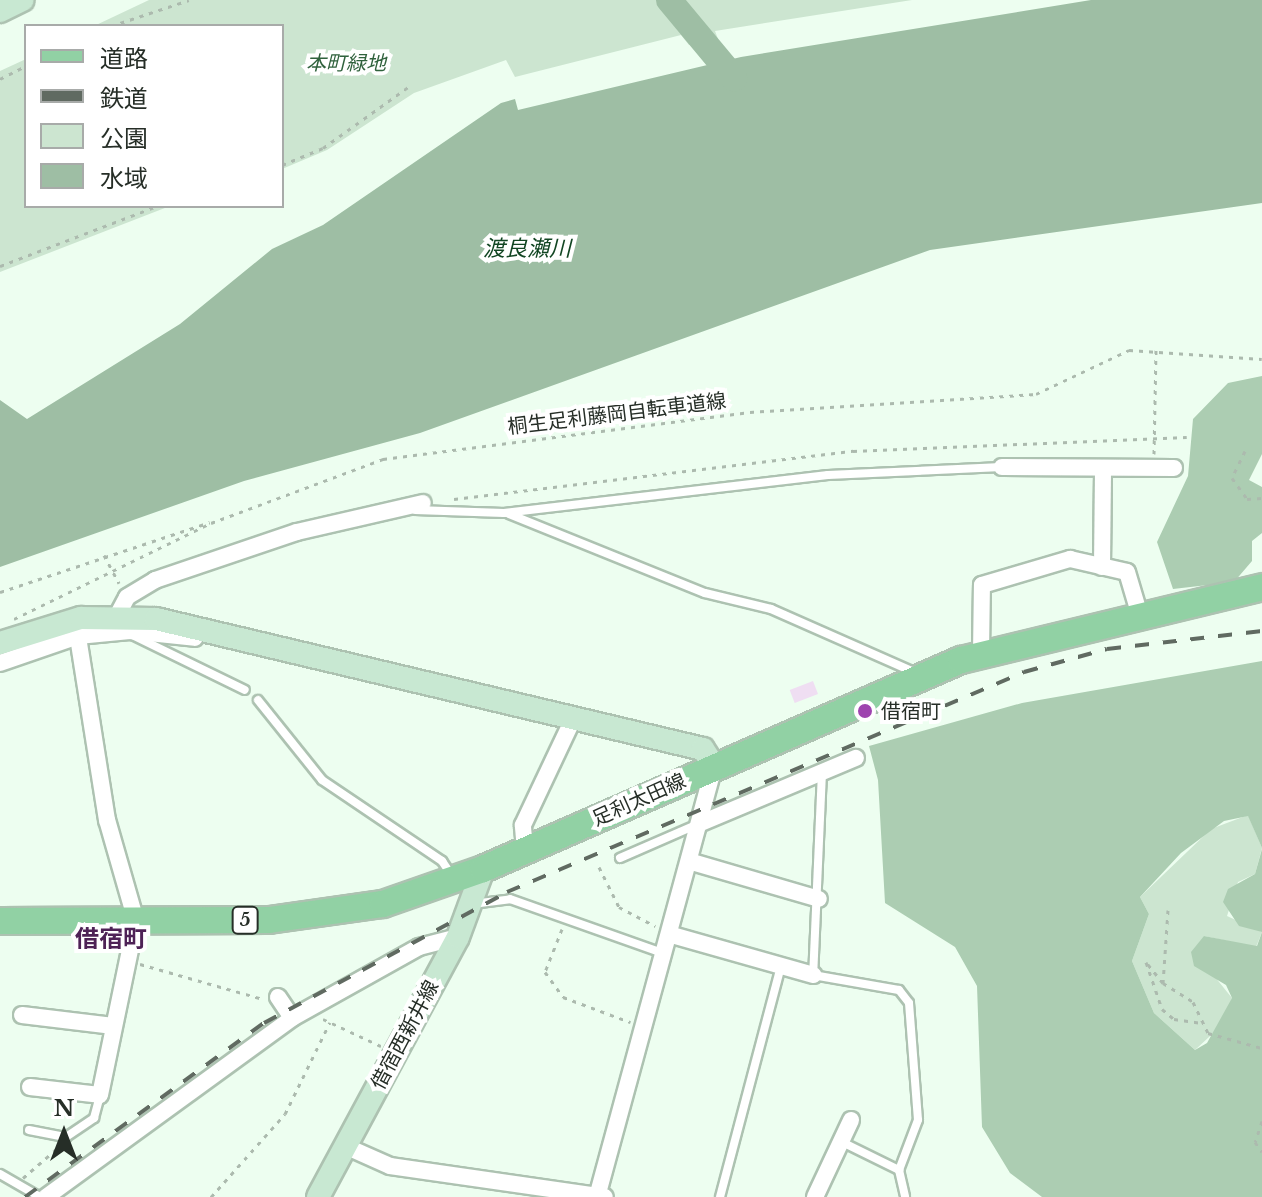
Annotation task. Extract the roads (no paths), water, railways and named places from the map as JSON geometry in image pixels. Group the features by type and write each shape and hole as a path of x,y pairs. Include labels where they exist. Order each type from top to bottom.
{"main road":[{"name":"足利太田線","path":"0,921 319,916 455,880 483,869 714,766 981,653 1262,587"}],"street":[{"path":"0,11 23,0"},
{"path":"1002,467 1174,468"},
{"path":"1102,567 1103,469"},
{"path":"0,663 78,636 123,615 226,554 394,508 423,503"},
{"path":"981,653 982,585 1070,559 1131,577 1140,616"},
{"path":"0,643 62,621 123,615 268,642 703,749 714,766 692,862 598,1197"},
{"path":"30,1087 100,1095 136,921 107,820 78,636"},
{"path":"525,850 523,825 574,717"},
{"path":"701,823 856,758"},
{"path":"692,862 819,899"},
{"name":"借宿西新井線","path":"318,1197 458,937 483,869"},
{"path":"672,935 813,975"},
{"path":"43,1197 292,1018 406,954 458,937"},
{"path":"278,997 292,1018"},
{"path":"22,1015 113,1026"},
{"path":"815,1197 851,1120"},
{"path":"345,1146 390,1166 606,1197"}],"lane":[{"path":"394,508 504,513 828,475 1002,467"},
{"path":"504,513 705,593 771,609 921,677"},
{"path":"123,615 245,690"},
{"path":"258,700 322,780 442,861 455,880"},
{"path":"822,772 819,899 813,975 899,990 909,1003 918,1120 899,1170 905,1196"},
{"path":"620,858 701,823"},
{"path":"472,904 510,899 565,923 666,955"},
{"path":"720,1197 781,966"},
{"path":"29,1130 66,1137 94,1118 100,1095"},
{"path":"842,1142 899,1170"},
{"path":"0,1174 43,1197"}],"water":[{"name":"渡良瀬川","path":"1091,0 1262,0 1262,203 930,250 420,433 244,481 0,567 0,400 27,419 180,324 272,249 323,225 501,103 515,99 518,110 741,57"}],"waterway":[{"path":"669,0 734,78"}],"railway":[{"path":"25,1197 264,1023 507,892 1024,672 1107,649 1262,631"}],"place":[{"name":"借宿町","path":"865,711"}],"district":[{"name":"借宿町","path":"111,939"}],"park label":[{"name":"本町緑地","path":"346,63"}]}
